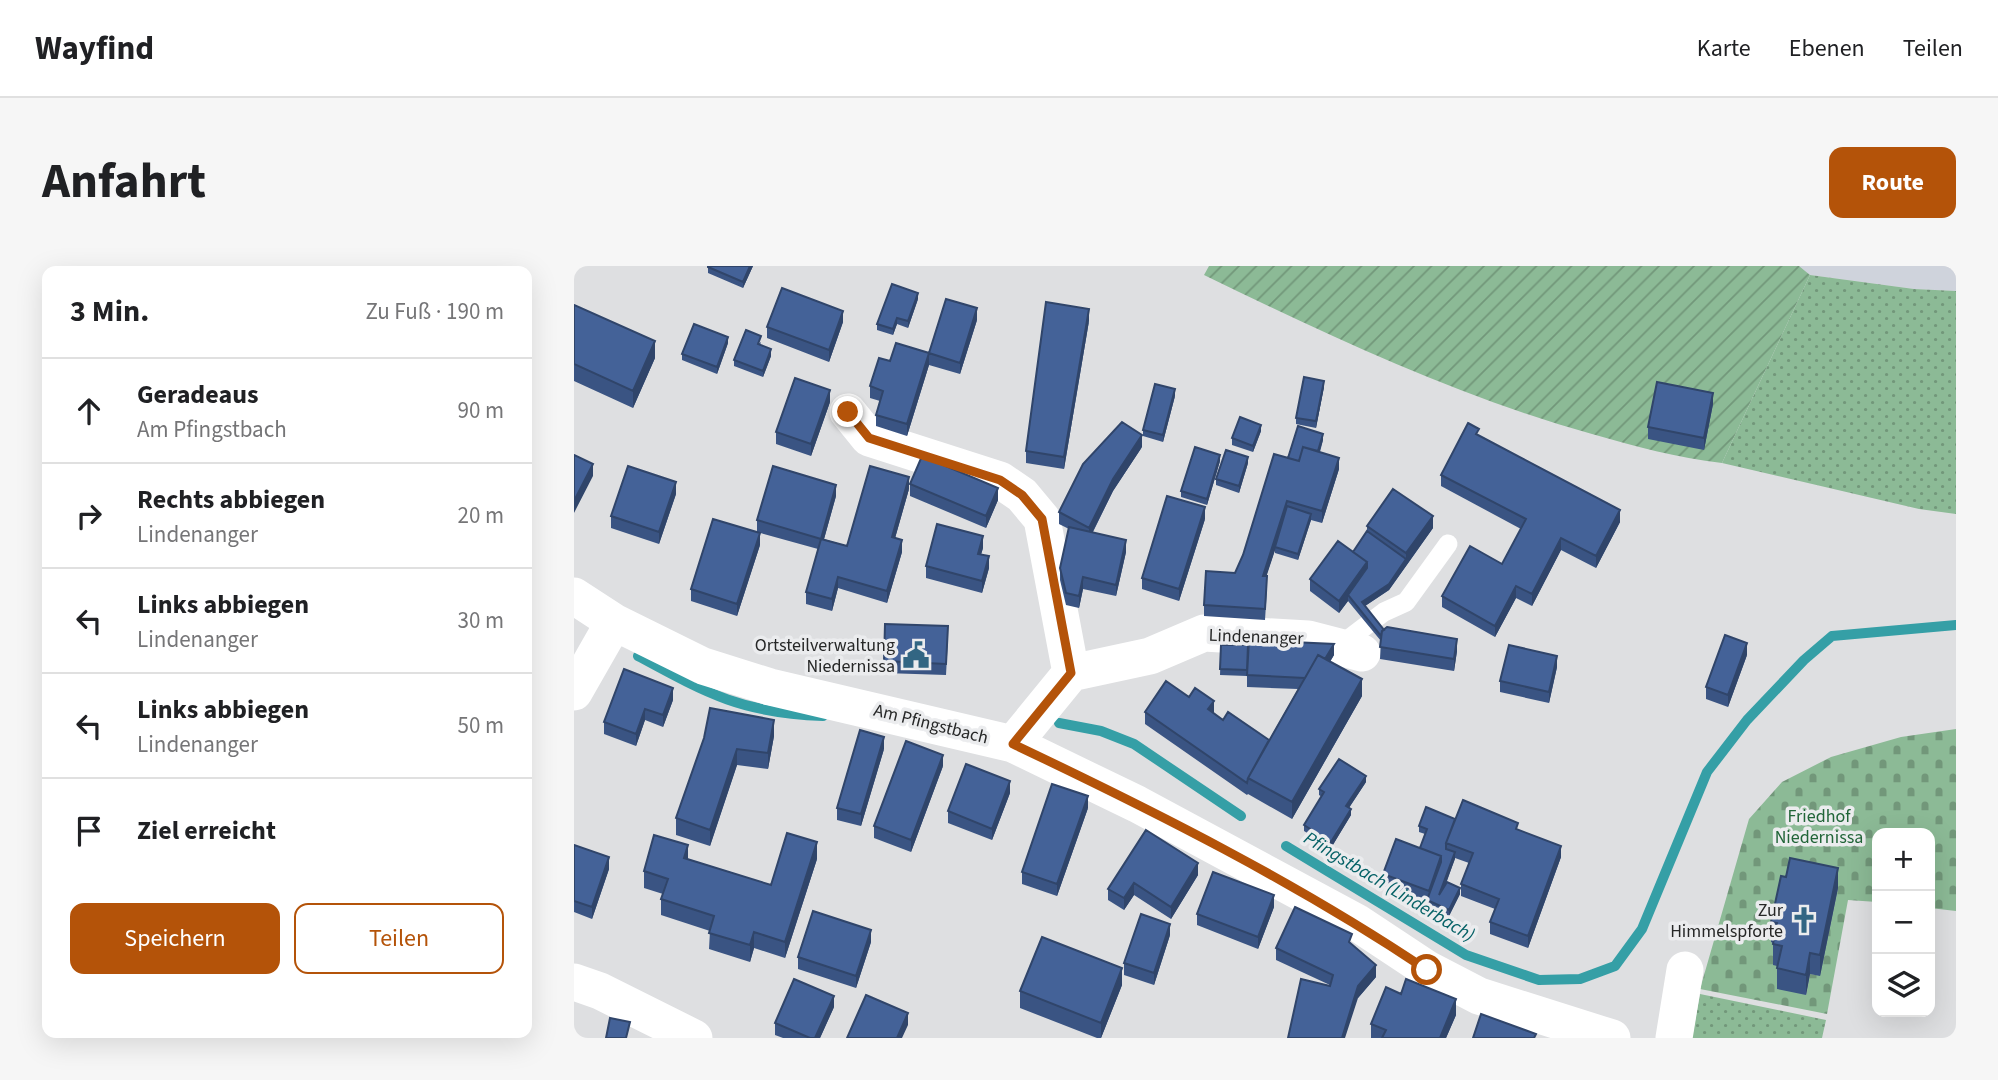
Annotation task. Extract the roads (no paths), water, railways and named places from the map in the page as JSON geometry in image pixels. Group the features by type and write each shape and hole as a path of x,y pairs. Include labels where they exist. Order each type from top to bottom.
{"street":[{"path":"848,412 869,438 1000,480 1022,495 1042,519 1071,673 1013,744"},
{"name":"Am Pfingstbach","path":"574,596 614,622 703,666 770,687 1013,744 1137,804 1356,922 1427,970 1479,996 1612,1038"},
{"path":"574,692 614,622"},
{"name":"Lindenanger","path":"1071,673 1150,656 1204,633 1308,639 1350,650"},
{"path":"1674,1038 1685,970"},
{"path":"574,982 600,991 694,1038"}],"lane":[{"path":"1350,650 1373,619 1406,602 1448,544"}],"waterway":[{"name":"Pfingstbach (Linderbach)","path":"1286,846 1466,955 1539,980 1580,979 1615,966 1642,929 1707,772 1747,720 1804,660 1832,636 1956,625"},
{"name":"Pfingstbach (Linderbach)","path":"638,656 706,691 747,706 823,716"},
{"name":"Pfingstbach (Linderbach)","path":"1059,723 1101,731 1134,744 1241,816"}],"place":[{"name":"Ortsteilverwaltung Niedernissa","path":"916,655"},
{"name":"Zur Himmelspforte","path":"1804,920"}],"park label":[{"name":"Friedhof Niedernissa","path":"1819,826"}]}
